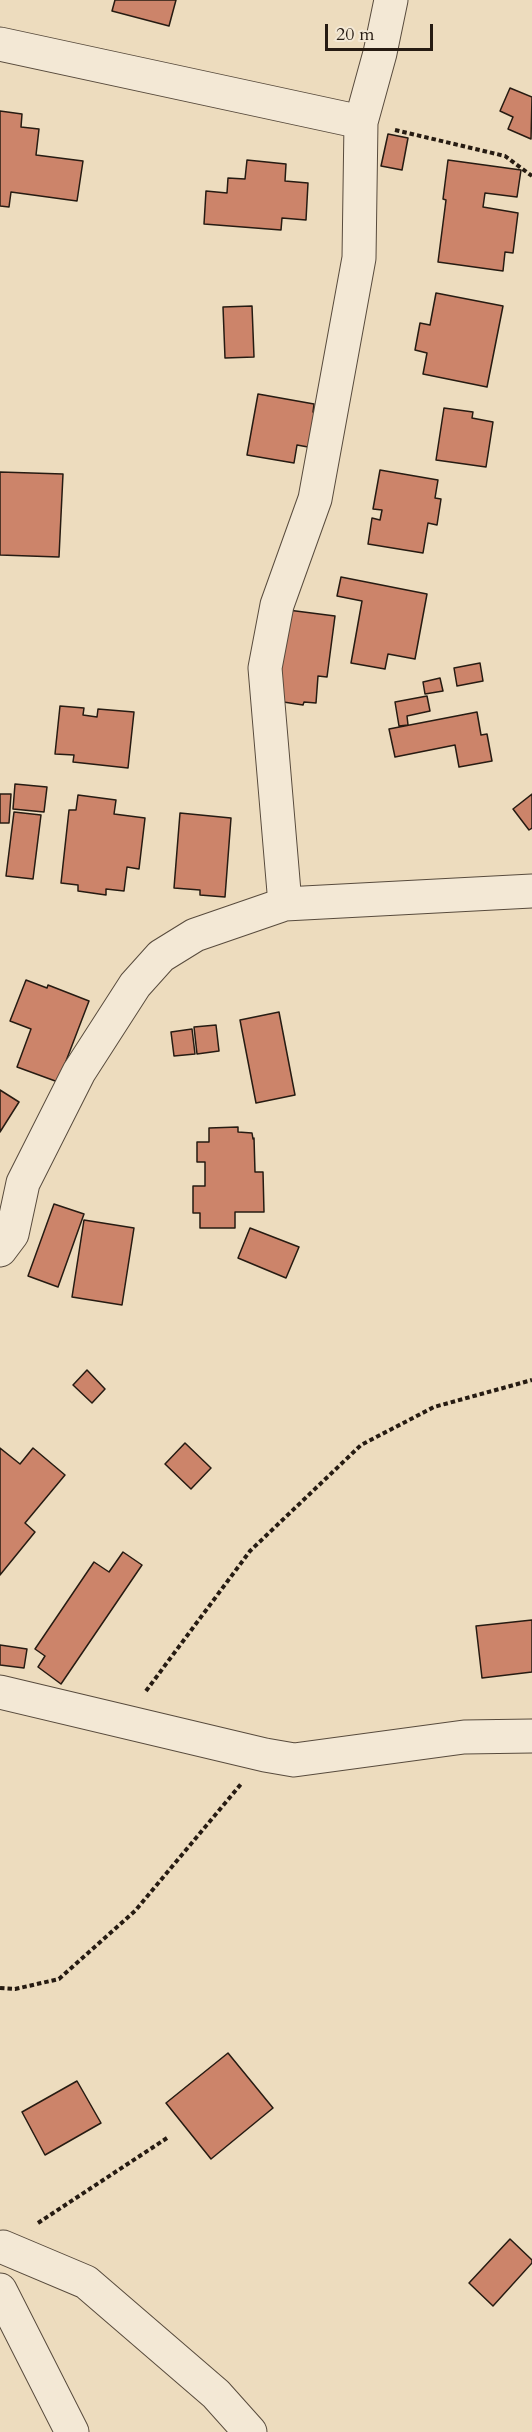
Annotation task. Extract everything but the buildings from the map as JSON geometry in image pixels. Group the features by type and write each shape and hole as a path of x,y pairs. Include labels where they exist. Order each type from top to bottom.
{"street":[{"path":"285,904 265,669 277,605 315,499 359,258 361,122 380,53 391,0"},
{"path":"0,44 361,122"},
{"path":"0,1250 12,1234 23,1183 79,1072 135,985 161,956 195,934 285,904 532,891"},
{"path":"0,1692 294,1760 464,1737 532,1736"},
{"path":"3,2247 86,2282 216,2394 250,2432"},
{"path":"0,2290 72,2432"}],"path":[{"path":"361,122 505,156 530,173"},
{"path":"124,1721 250,1551 361,1445 434,1407 532,1380"},
{"path":"0,1988 15,1989 59,1979 135,1911 265,1755"},
{"path":"3,2247 167,2138"}]}
